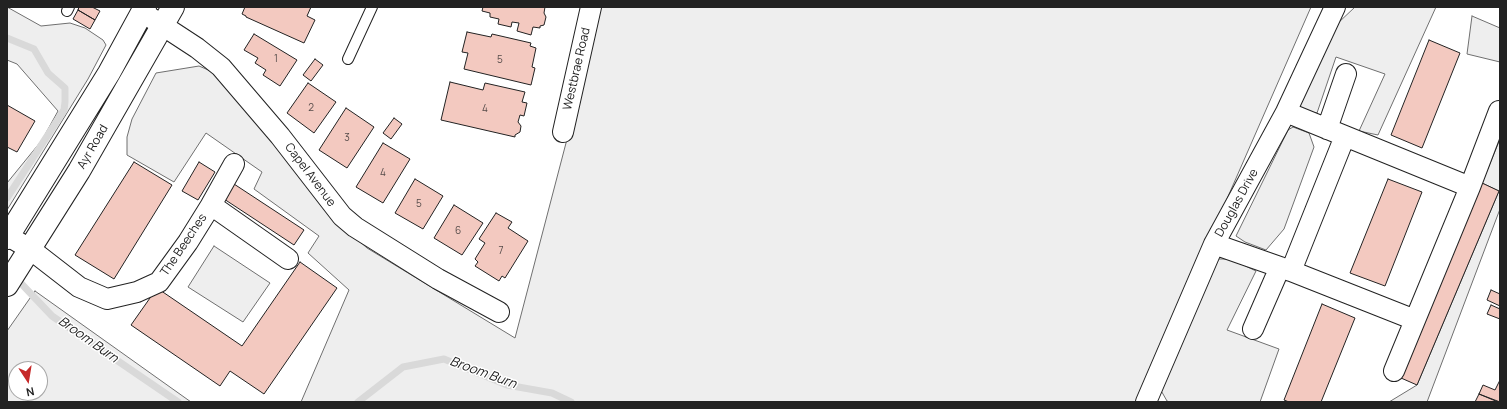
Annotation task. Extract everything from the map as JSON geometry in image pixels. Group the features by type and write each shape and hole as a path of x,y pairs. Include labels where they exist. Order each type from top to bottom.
{"main road":[{"name":"Ayr Road","path":"7,285 79,171 173,7"},
{"name":"Ayr Road","path":"8,237 109,73 144,10"}],"street":[{"name":"Westbrae Road","path":"562,132 591,7"},
{"name":"Douglas Drive","path":"1146,402 1214,244 1286,112 1335,7"},
{"name":"Capel Avenue","path":"144,10 163,26 201,51 221,67 280,136 342,216 355,227 438,279 499,312"},
{"path":"1252,329 1286,269 1336,132 1346,74"},
{"path":"1394,371 1470,187 1499,111"},
{"path":"1286,112 1470,187"},
{"name":"The Beeches","path":"8,237 30,249 79,287 107,299 137,292 159,282 188,242 234,164"},
{"name":"The Beeches","path":"210,205 288,259"},
{"path":"1214,244 1286,269 1415,320"}],"lane":[{"path":"348,59 372,7"}],"shaded area":[{"path":"7,7 41,26 70,23 85,28 103,40 106,45 88,79 7,210 7,183 42,140 58,111 17,64 7,60"},
{"path":"599,7 1311,7 1138,402 301,402 349,290 308,253 319,236 254,189 262,172 206,133 174,182 127,155 127,137 132,119 156,73 199,66 213,72 263,126 323,208 367,248 515,338 566,143"},
{"path":"1355,7 1436,7 1378,135 1359,131 1385,74 1336,57 1317,113 1301,111 1299,105 1337,24"},
{"path":"1472,16 1500,28 1500,62 1467,54"},
{"path":"1293,127 1309,133 1314,147 1284,229 1266,250 1245,242 1236,236 1288,130"},
{"path":"1500,139 1500,209 1427,402 1389,402 1417,385 1499,191 1482,183"},
{"path":"214,246 270,283 243,322 188,287"},
{"path":"1218,259 1231,259 1256,271 1227,330 1279,349 1260,402 1169,402 1159,387"},
{"path":"35,291 191,402 7,402 7,331"}],"building":[{"path":"79,7 92,7 100,11 95,20 78,10"},
{"path":"245,7 311,7 307,16 315,20 304,43 246,17 242,14"},
{"path":"483,7 545,7 544,13 546,17 544,25 540,26 540,28 533,27 531,35 517,31 519,23 512,22 511,27 498,24 499,19 490,17 490,13 482,11"},
{"path":"78,10 95,20 90,29 73,19"},
{"path":"467,32 491,37 492,34 531,43 530,46 536,48 532,67 535,68 531,85 464,69 468,53 462,52"},
{"path":"254,34 297,60 280,86 263,75 266,70 255,63 258,58 244,50"},
{"path":"1429,40 1460,53 1422,148 1391,135"},
{"path":"315,59 323,65 311,81 303,75"},
{"path":"450,82 483,90 485,83 525,92 522,102 527,103 524,116 520,115 518,122 521,126 520,132 515,135 515,137 441,120"},
{"path":"308,83 336,102 314,133 287,113"},
{"path":"7,105 35,121 17,152 7,147"},
{"path":"346,108 374,127 347,168 319,150"},
{"path":"394,118 402,124 391,139 383,133"},
{"path":"383,143 410,159 383,203 356,187"},
{"path":"134,162 172,185 114,279 75,255"},
{"path":"199,162 215,172 198,200 182,191"},
{"path":"415,179 443,196 423,229 395,213"},
{"path":"1388,179 1422,192 1385,286 1350,273"},
{"path":"1482,183 1499,191 1417,385 1401,378"},
{"path":"234,184 304,230 294,245 224,199"},
{"path":"454,205 483,223 462,255 434,238"},
{"path":"496,213 512,222 508,228 528,241 505,278 502,276 499,281 475,266 478,262 475,259 485,243 479,239"},
{"path":"300,262 337,288 264,394 230,371 220,386 131,325 157,288 242,346"},
{"path":"1491,290 1500,294 1500,306 1487,300"},
{"path":"1322,304 1355,318 1321,402 1289,402 1284,400"},
{"path":"1491,305 1500,309 1500,319 1487,314"},
{"path":"1500,380 1500,402 1479,394 1483,385 1495,390"},
{"path":"1479,394 1498,402 1475,402"}],"waterway":[{"name":"Broom Burn","path":"7,38 34,49 48,73 65,88 64,110 7,198"},
{"name":"Broom Burn","path":"15,277 52,316 178,402"},
{"name":"Broom Burn","path":"358,402 403,367 444,359 507,385 552,393 571,402"}]}
